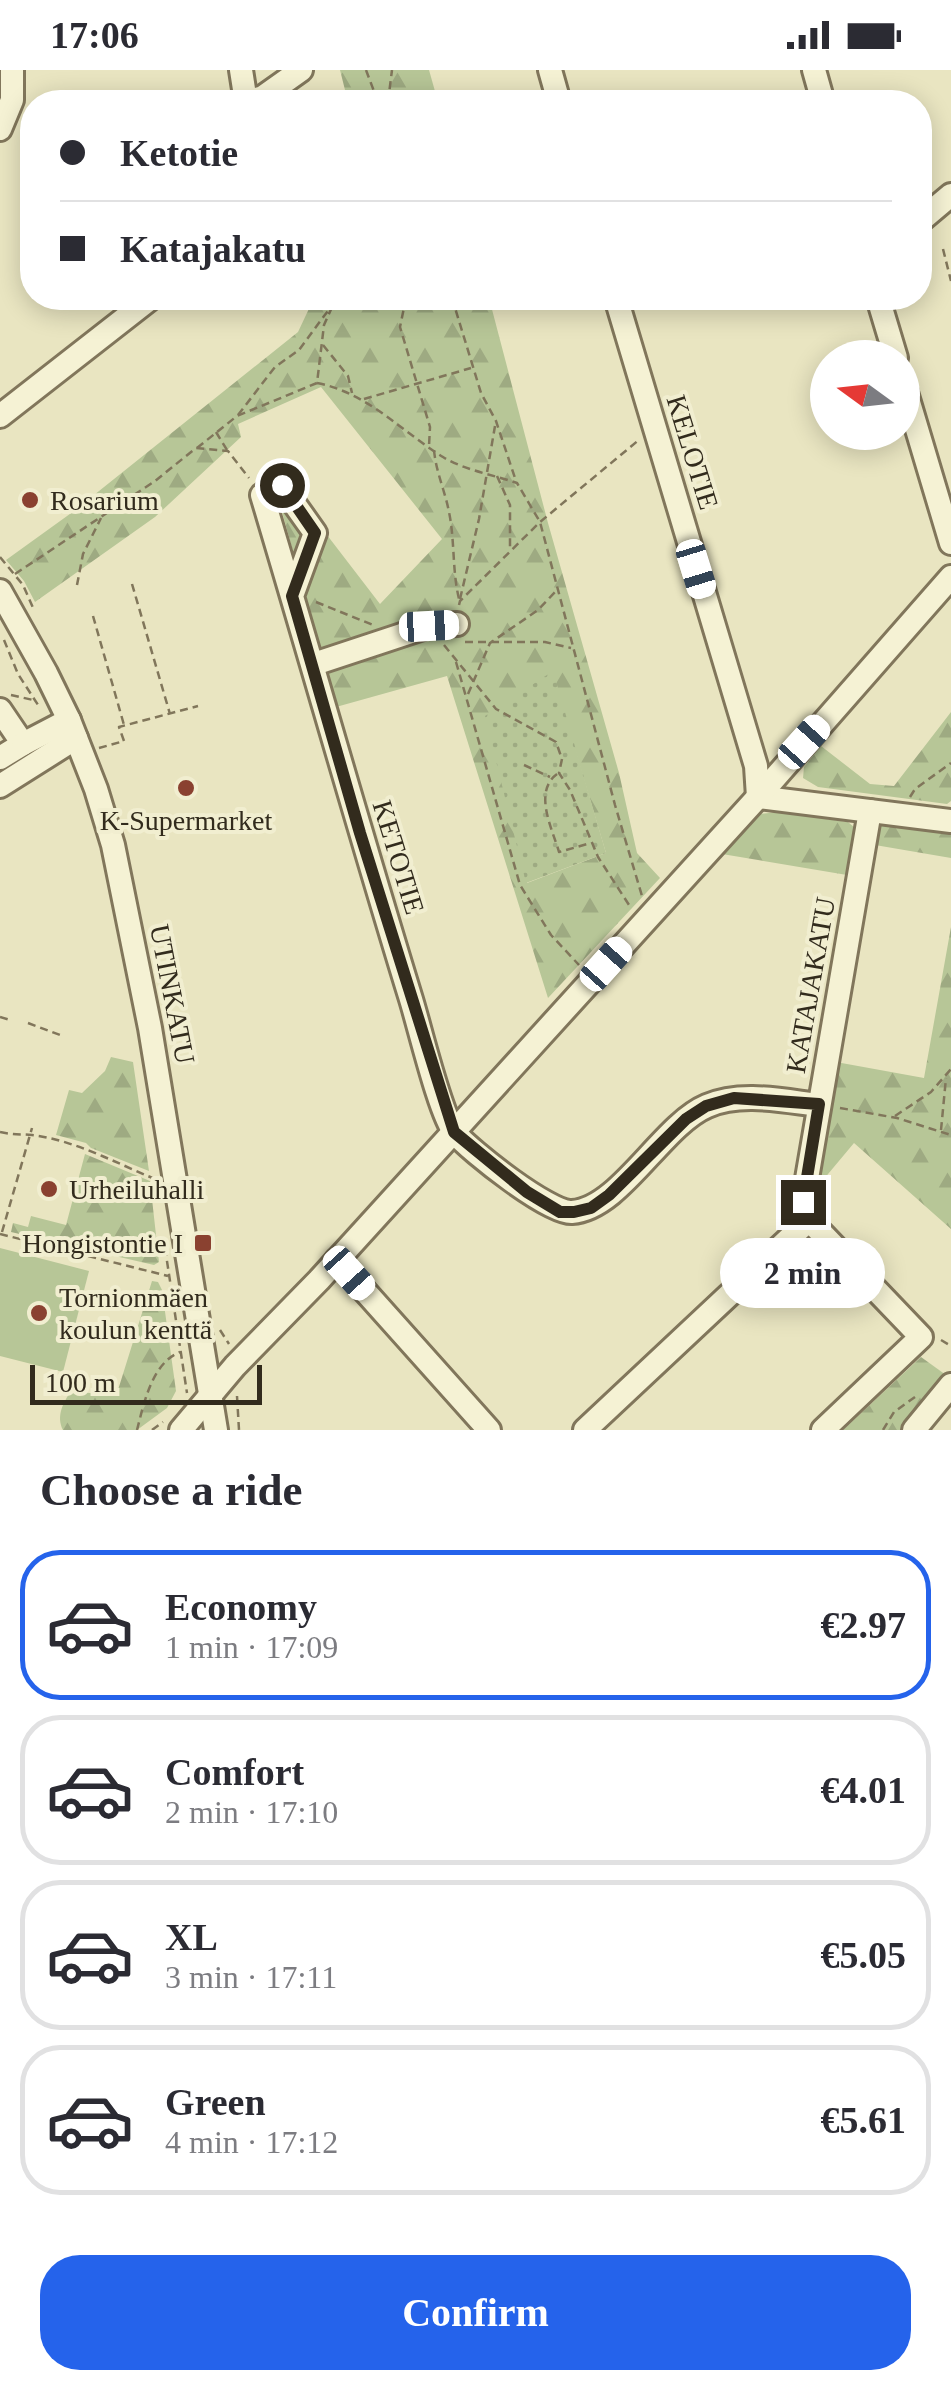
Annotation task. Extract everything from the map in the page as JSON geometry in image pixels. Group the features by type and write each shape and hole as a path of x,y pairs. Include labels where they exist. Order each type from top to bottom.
{"street":[{"path":"0,129 12,100 12,70"},
{"path":"274,90 301,70"},
{"path":"0,416 136,310"},
{"name":"KELOTIE","path":"619,310 756,766 758,797"},
{"path":"882,310 891,340"},
{"path":"920,439 951,543"},
{"path":"262,495 282,485 315,533 292,596"},
{"name":"KETOTIE","path":"262,495 360,833 454,1132"},
{"path":"180,1430 758,797 951,577"},
{"name":"UTINKATU","path":"7,582 105,815 155,1056 216,1430"},
{"path":"314,664 429,626 458,612"},
{"path":"0,710 23,744"},
{"path":"0,758 23,744 66,729"},
{"path":"0,786 66,729"},
{"path":"758,797 951,821"},
{"name":"KATAJAKATU","path":"809,1220 803,1202 870,811"},
{"path":"454,1132 537,1198 560,1212 574,1212 591,1208 609,1195 686,1119 706,1106 734,1098 819,1104"},
{"path":"585,1430 809,1220 921,1337 823,1430"},
{"path":"338,1260 489,1430"},
{"path":"914,1430 951,1386"}],"path":[{"path":"942,249 951,281"},
{"path":"238,416 251,394 298,350 329,310"},
{"path":"318,383 324,325 331,310"},
{"path":"404,310 400,327 430,427 436,473 450,513 458,612"},
{"path":"456,310 481,394 496,421 517,483 540,522 644,903"},
{"path":"322,344 348,376 352,395"},
{"path":"362,400 473,368"},
{"path":"7,582 238,416 318,383 340,388 388,415 446,459 517,483"},
{"path":"458,612 496,421"},
{"path":"216,432 262,495"},
{"path":"458,612 540,522 637,441 655,433"},
{"path":"196,448 228,451"},
{"path":"496,476 510,504 510,552"},
{"path":"77,585 83,554 102,516"},
{"path":"132,584 170,714"},
{"path":"468,696 490,643 538,610 557,590"},
{"path":"292,596 329,606 387,630 408,632"},
{"path":"93,616 124,726"},
{"path":"3,637 18,674 36,701 66,729"},
{"path":"572,649 545,642 442,642 496,709 556,742 562,759 545,794 545,805 560,852 592,843"},
{"path":"454,658 520,885 551,935 584,970"},
{"path":"0,692 36,701"},
{"path":"98,749 124,741 119,728 198,706"},
{"path":"904,815 914,789 951,763"},
{"path":"524,765 551,778"},
{"path":"558,774 570,790 592,843 634,913"},
{"path":"0,1017 10,1020"},
{"path":"28,1024 60,1035"},
{"path":"892,1117 931,1092 951,1069"},
{"path":"941,1132 947,1074"},
{"path":"819,1104 892,1117 951,1135"},
{"path":"32,1128 1,1234 169,1276"},
{"path":"0,1132 16,1137 29,1134 88,1151 156,1180"},
{"path":"164,1238 187,1394 182,1403"},
{"path":"138,1430 153,1380 167,1357 181,1352"},
{"path":"237,1391 239,1430"}],"green space":[{"path":"340,70 429,70 435,90 345,90"},
{"path":"308,310 492,310 619,773 637,853 660,878 548,998 447,676 336,707 279,501 294,492 380,604 442,539 321,387 238,424 241,437 155,517 35,602 6,560 74,511 298,332","holes":["552,672 606,853 527,883"]},
{"path":"553,671 606,853 526,883 485,716"},
{"path":"951,712 951,801 947,804 818,787 803,778 804,767 821,746 870,784 894,786"},
{"path":"778,812 848,822 855,828 847,875 722,854 759,814"},
{"path":"878,824 951,833 951,858 875,845"},
{"path":"951,927 951,1229 854,1143 813,1192 836,1062 924,1078"},
{"path":"111,1057 133,1062 149,1171 86,1143 56,1135 69,1090 82,1093 105,1071"},
{"path":"85,1154 150,1181 159,1262 154,1265 11,1232 13,1223 28,1227 31,1216 66,1225"},
{"name":"Tornionmäen koulun kenttä","path":"0,1248 89,1271 63,1372 0,1356"},
{"path":"152,1281 158,1282 162,1290 176,1391 167,1408 137,1430 63,1430 60,1415 71,1391 108,1395 118,1390"},
{"path":"921,1357 946,1375 901,1430 843,1430"}],"place":[{"name":"Rosarium","path":"30,500"},
{"name":"K-Supermarket","path":"186,788"},
{"name":"Urheiluhalli","path":"49,1189"},
{"name":"Hongistontie I","path":"203,1243"},
{"name":"Tornionmäen koulun kenttä","path":"39,1313"}],"route":[{"path":"282,485 315,533 292,596 360,833 454,1132 527,1192 560,1212 574,1212 591,1208 609,1195 686,1119 706,1106 734,1098 819,1104 803,1202"}]}
